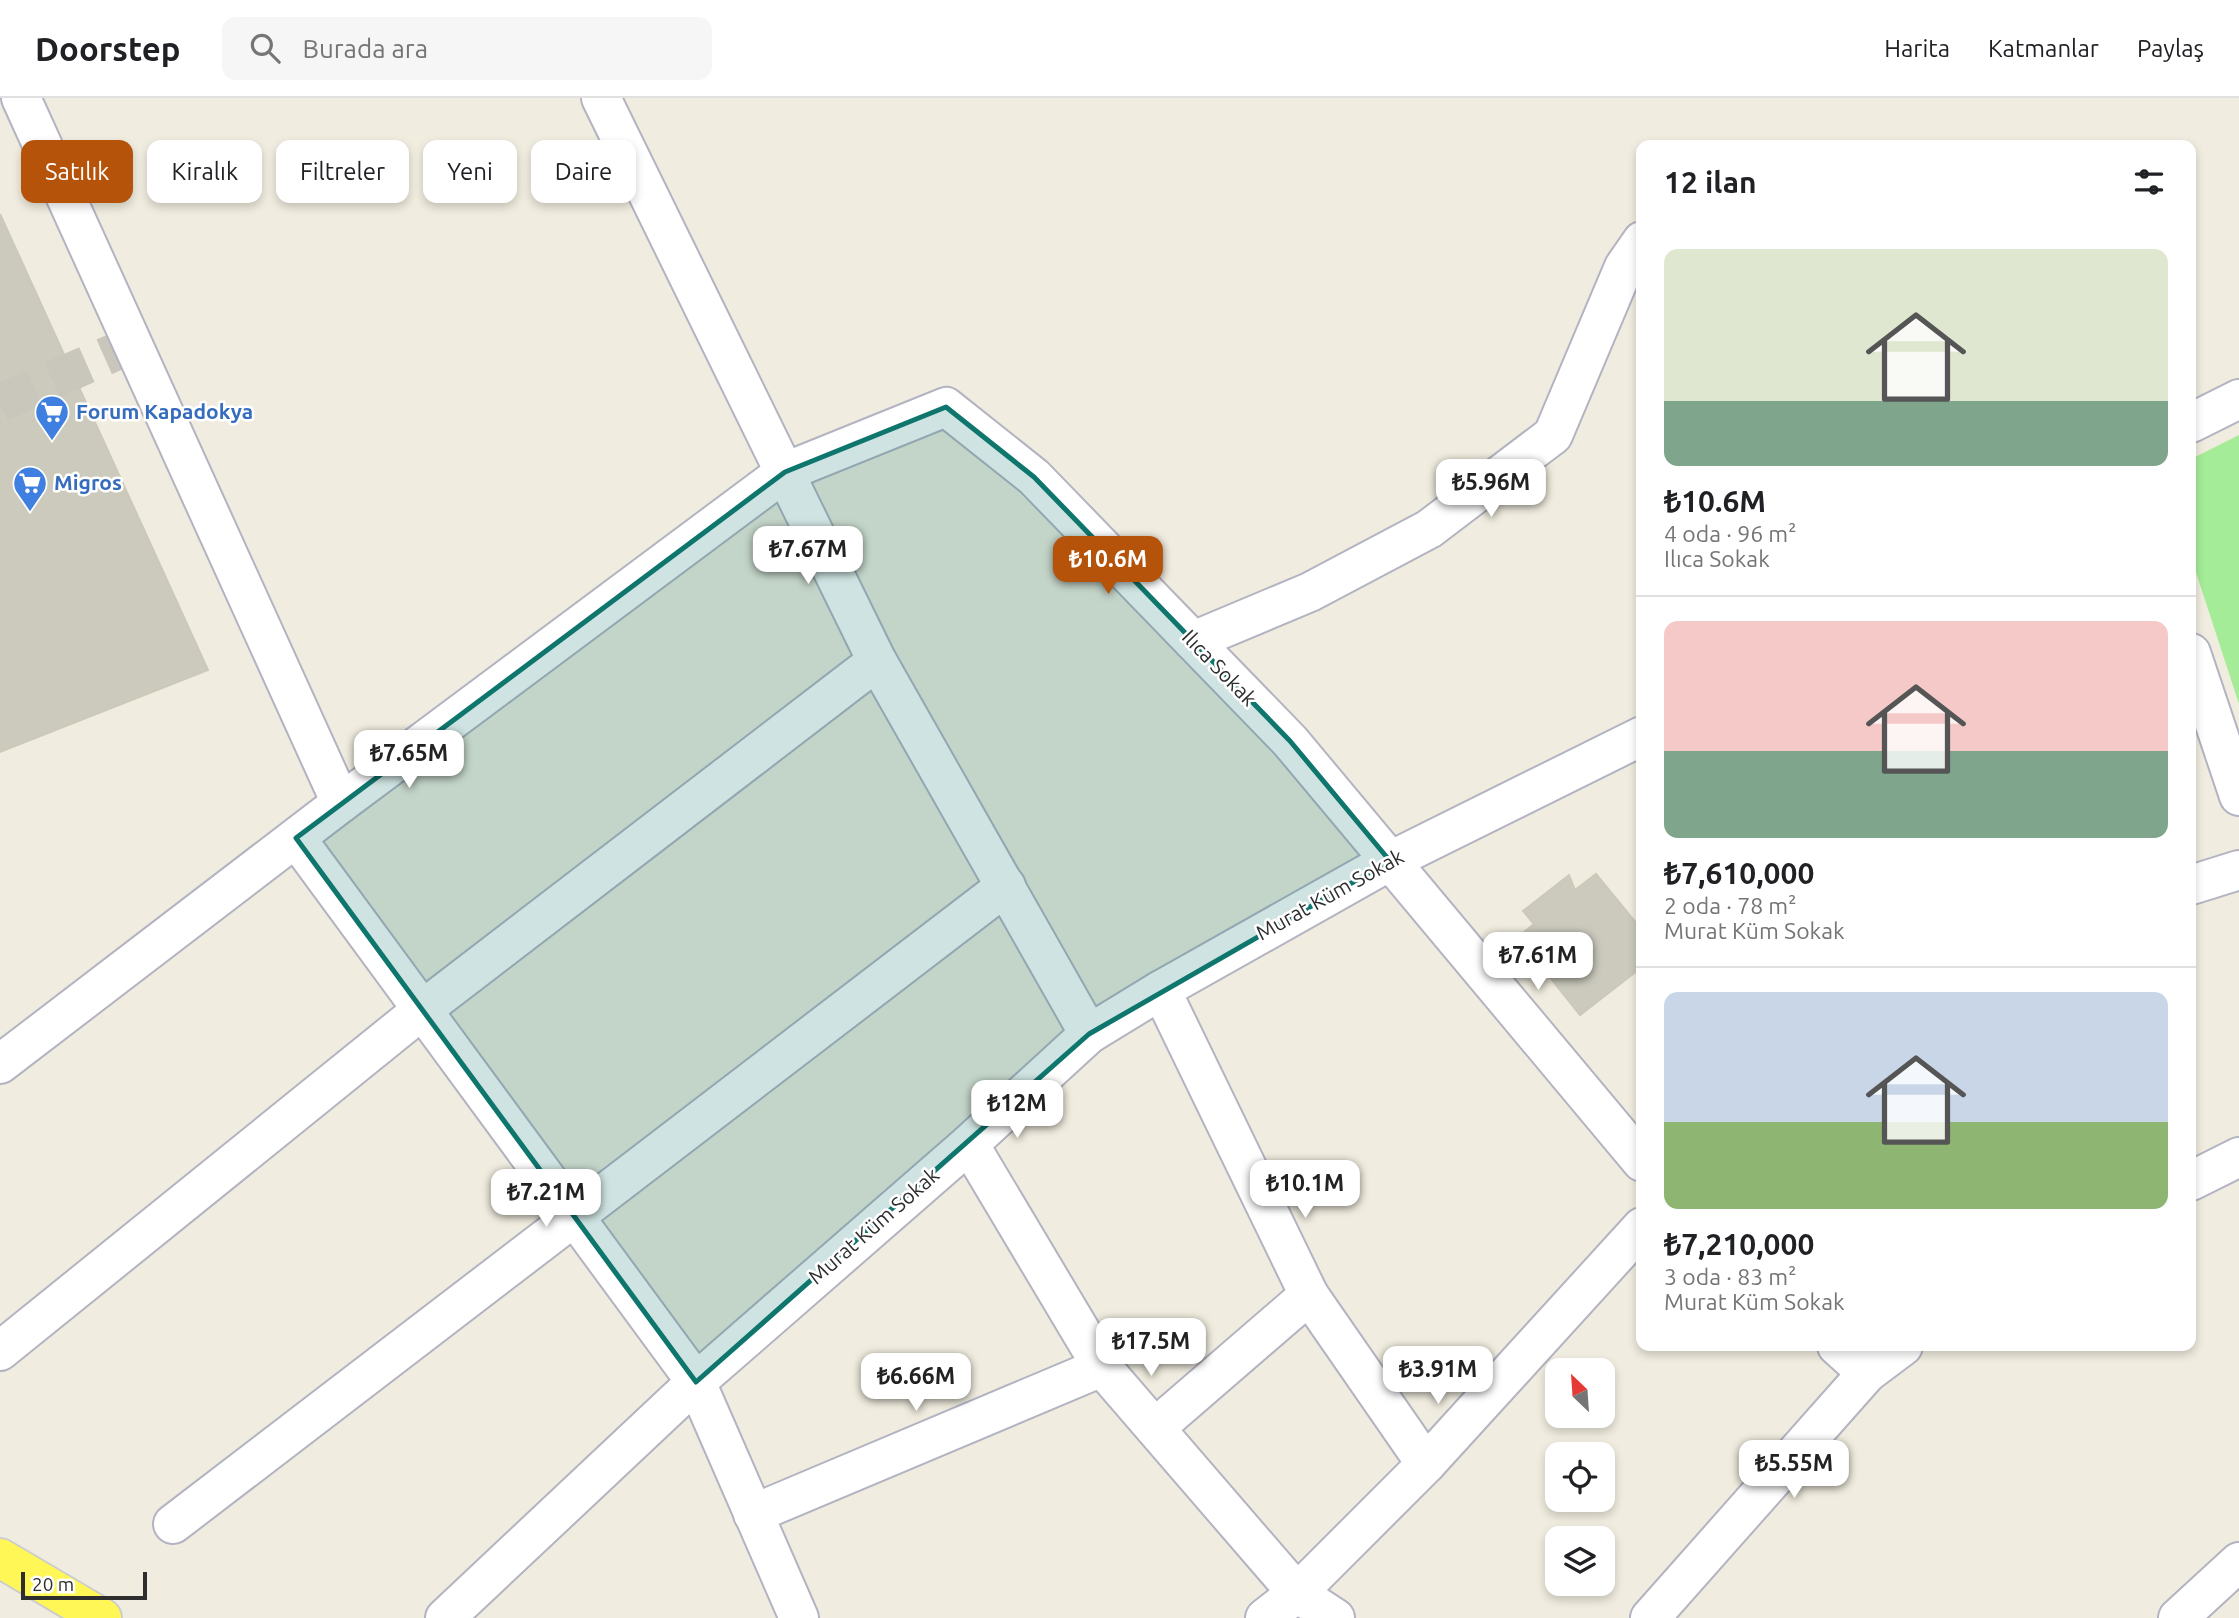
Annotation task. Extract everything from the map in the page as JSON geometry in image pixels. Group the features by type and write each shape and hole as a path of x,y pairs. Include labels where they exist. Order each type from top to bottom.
{"main road":[{"path":"0,1558 103,1618"}],"street":[{"path":"21,98 341,803"},
{"path":"601,98 877,661 1089,1034"},
{"path":"1193,641 1310,592 1429,529 1553,435 1624,267 1636,250"},
{"path":"2196,421 2239,400"},
{"name":"Ilıca Sokak","path":"785,472 946,407 1034,477 1290,741 1636,1155"},
{"path":"0,1064 341,803 785,472"},
{"path":"0,1352 422,1010 877,661"},
{"path":"2196,668 2239,796"},
{"name":"Murat Küm Sokak","path":"445,1618 696,1381 969,1144 1089,1034 1161,990 1390,861 1636,739"},
{"path":"296,838 696,1381 799,1618"},
{"path":"2196,883 2239,870"},
{"path":"173,1524 1006,886"},
{"path":"1161,990 1309,1294 1426,1464"},
{"path":"969,1144 1102,1367 1297,1593 1335,1618"},
{"path":"2196,1178 2239,1157"},
{"path":"1265,1618 1297,1593 1426,1464 1636,1234"},
{"path":"1155,1428 1309,1294"},
{"path":"1843,1351 1867,1373"},
{"path":"1650,1618 1867,1373 1896,1351"},
{"path":"753,1514 1102,1367"},
{"path":"2178,1618 2239,1562"}],"highlighted area":[{"path":"946,407 1034,477 1290,741 1390,861 1089,1034 696,1382 296,838 785,472"}],"green space":[{"path":"2239,435 2239,704 2196,572 2196,456"}],"building":[{"name":"Forum Kapadokya","path":"0,214 208,670 0,752"},
{"path":"1596,874 1636,923 1636,972 1580,1015 1518,937 1534,924 1523,911 1569,875 1575,890"}],"tunnel":[{"path":"0,403 131,345"}],"place":[{"name":"Forum Kapadokya","path":"52,442"},
{"name":"Migros","path":"30,513"}]}
